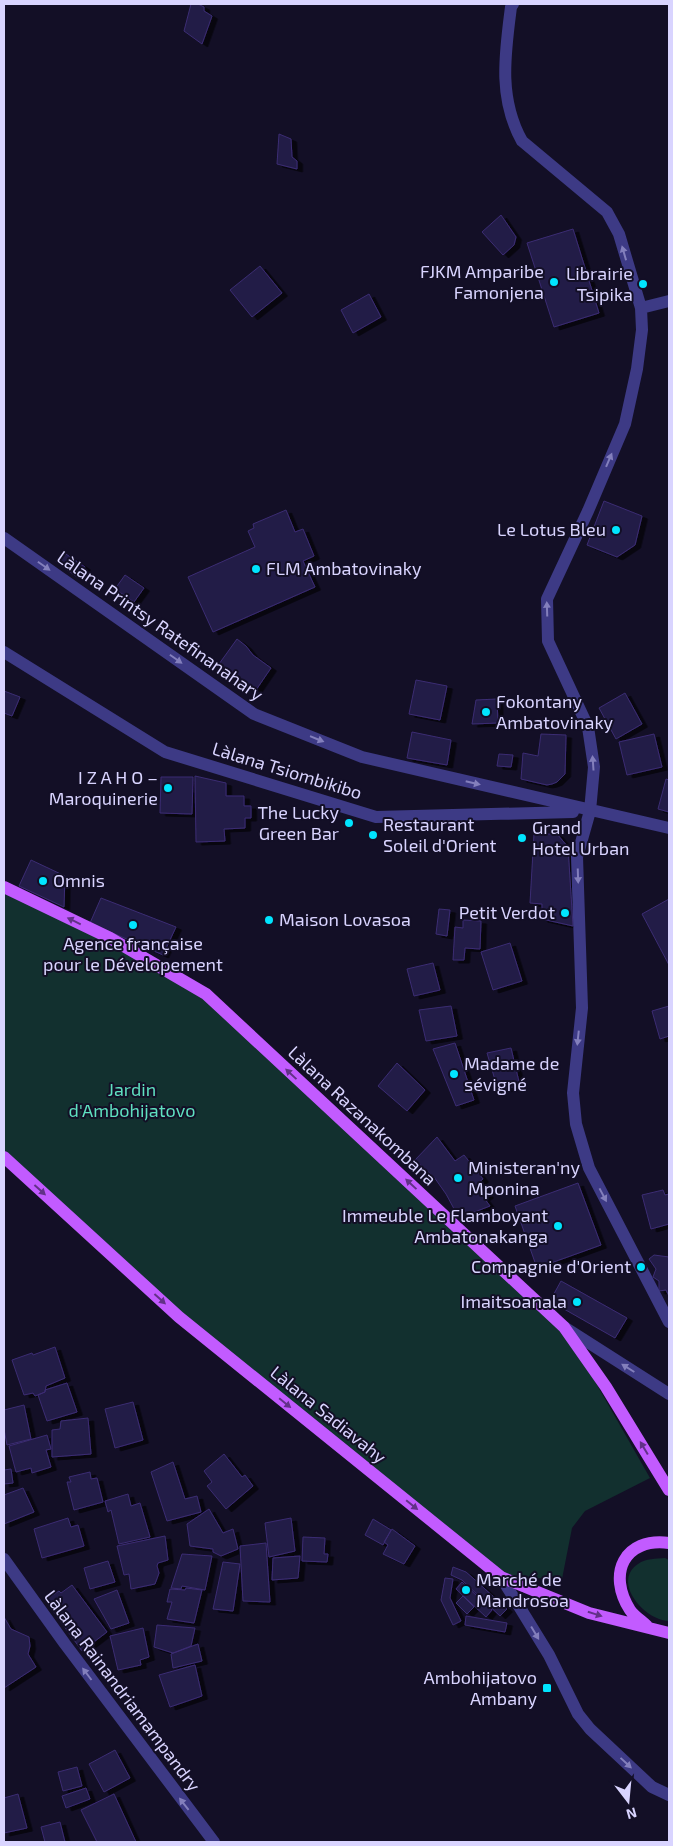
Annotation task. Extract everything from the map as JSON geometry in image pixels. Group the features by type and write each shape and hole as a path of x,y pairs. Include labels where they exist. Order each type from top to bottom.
{"main road":[{"name":"Làlana Razanakombana","path":"4,887 110,938 206,994 564,1327 606,1386 669,1490"},
{"name":"Làlana Sadiavahy","path":"4,1157 178,1317 501,1577 589,1613 669,1633"},
{"path":"649,1628 631,1611 623,1594 620,1581 622,1562 628,1552 643,1545 662,1542 669,1543"}],"street":[{"path":"513,4 510,7 506,44 505,81 507,102 514,125 522,141 607,212 619,234 641,308 642,330 625,424 588,511 547,599 548,640 588,727 594,767 590,811 577,857 582,1008 573,1093 576,1124 589,1168 669,1322"},
{"path":"641,308 669,301"},
{"name":"Làlana Printsy Ratefinanahary","path":"4,538 254,714 362,757 590,811"},
{"name":"Làlana Tsiombikibo","path":"4,652 165,752 376,817 590,811"},
{"path":"590,811 669,828"},
{"path":"564,1327 669,1394"},
{"name":"Làlana Rainandriamampandry","path":"4,1559 65,1644 214,1842"},
{"path":"501,1577 548,1655 578,1714 590,1730 652,1787 669,1795"}],"green space":[{"name":"Jardin d'Ambohijatovo","path":"4,888 206,994 564,1327 650,1478 585,1511 572,1528 562,1579 501,1577 207,1339 4,1157"},
{"path":"665,1558 669,1560 669,1621 650,1615 642,1608 634,1599 628,1580 631,1572 641,1562"}],"building":[{"path":"191,4 198,4 204,7 204,11 212,16 202,44 184,31"},
{"path":"279,134 291,139 292,157 297,161 297,169 277,164"},
{"path":"501,215 516,237 514,245 503,255 482,232"},
{"path":"573,229 599,313 554,327 527,243"},
{"path":"260,266 282,293 252,317 230,290"},
{"path":"369,294 381,317 353,333 341,310"},
{"name":"Le Lotus Bleu","path":"604,501 642,516 635,545 617,557 587,545"},
{"name":"FLM Ambatovinaky","path":"286,510 295,532 303,529 314,556 303,561 315,587 213,632 188,577 255,547 248,531 254,528 253,524"},
{"path":"63,552 85,567 77,577 56,562"},
{"path":"125,575 144,588 134,602 115,589"},
{"path":"237,639 253,655 271,668 256,690 219,664"},
{"path":"416,680 447,686 440,720 409,714"},
{"path":"4,691 20,697 12,716 4,713"},
{"path":"625,693 642,724 616,739 599,708"},
{"name":"Fokontany Ambatovinaky","path":"497,699 498,723 472,724 476,700"},
{"path":"412,732 451,740 447,765 407,758"},
{"path":"541,734 566,735 565,774 557,782 547,785 521,779 523,753 538,756"},
{"path":"654,734 662,767 627,775 619,742"},
{"path":"499,754 513,755 511,767 497,766"},
{"path":"195,776 226,783 226,796 244,796 244,806 251,806 251,818 245,818 245,828 224,829 225,841 196,842"},
{"path":"161,777 193,777 192,814 160,813"},
{"path":"666,779 669,780 669,812 658,809"},
{"path":"534,834 557,834 568,847 573,926 542,919 542,904 530,903"},
{"name":"Omnis","path":"31,860 65,876 64,907 19,886"},
{"name":"Agence française pour le Dévelopement","path":"101,898 176,927 163,955 90,923"},
{"path":"669,899 669,965 642,914"},
{"path":"439,909 450,910 447,936 436,934"},
{"path":"463,920 481,921 480,949 465,948 464,960 453,960 455,927 463,928"},
{"path":"510,943 522,981 493,990 481,952"},
{"path":"433,963 440,990 414,996 407,969"},
{"name":"Madame de sévigné","path":"451,1006 457,1036 426,1041 419,1010"},
{"path":"669,1006 669,1036 660,1039 652,1011"},
{"name":"Madame de sévigné","path":"455,1043 474,1100 456,1106 433,1049"},
{"path":"511,1048 520,1086 498,1090 487,1053"},
{"path":"397,1063 425,1090 407,1111 378,1086"},
{"name":"Ministeran'ny Mponina","path":"437,1137 455,1161 464,1155 483,1179 478,1183 488,1195 484,1198 490,1206 459,1218 434,1177 415,1160"},
{"name":"Immeuble Le Flamboyant Ambatonakanga","path":"578,1183 601,1245 537,1268 515,1206"},
{"path":"663,1190 665,1195 669,1194 669,1224 651,1229 642,1195"},
{"path":"654,1255 669,1257 669,1296 666,1290 659,1291 659,1281 653,1277 656,1269 649,1259"},
{"path":"561,1281 627,1318 615,1338 550,1301"},
{"path":"55,1347 65,1378 46,1386 45,1392 35,1396 33,1393 24,1395 12,1360"},
{"path":"67,1383 77,1412 47,1421 38,1395 45,1392 45,1390"},
{"path":"133,1402 143,1440 115,1448 105,1409"},
{"path":"24,1405 31,1439 7,1445 4,1429 4,1410"},
{"path":"88,1418 91,1454 52,1457 52,1430 60,1429 61,1421"},
{"path":"47,1435 51,1449 46,1450 51,1467 32,1473 31,1468 16,1472 9,1446"},
{"path":"224,1454 242,1477 245,1475 253,1486 226,1509 207,1486 212,1482 204,1471"},
{"path":"173,1462 185,1499 197,1496 201,1512 167,1521 151,1472"},
{"path":"11,1469 13,1483 4,1484 4,1470"},
{"path":"90,1472 91,1479 97,1478 103,1502 74,1510 67,1482 71,1482 69,1477"},
{"path":"23,1488 34,1512 4,1524 4,1495"},
{"path":"128,1494 131,1506 140,1503 150,1537 119,1544 111,1510 108,1512 105,1501"},
{"path":"209,1509 223,1533 233,1529 238,1549 221,1556 213,1552 213,1549 190,1546 187,1524"},
{"path":"68,1518 71,1527 78,1525 84,1546 42,1558 34,1529"},
{"path":"291,1518 295,1551 269,1557 265,1523"},
{"path":"373,1519 391,1530 383,1545 365,1535"},
{"path":"392,1529 415,1546 404,1564 383,1554 388,1545 384,1542"},
{"path":"165,1536 168,1560 158,1563 159,1573 155,1584 131,1589 129,1574 124,1575 117,1546"},
{"path":"303,1537 325,1538 324,1554 328,1554 327,1562 302,1561"},
{"path":"266,1543 270,1602 243,1601 240,1546"},
{"path":"182,1554 212,1556 205,1590 182,1586 181,1589 171,1588"},
{"path":"300,1556 298,1578 272,1580 273,1558"},
{"path":"108,1561 115,1582 90,1589 84,1568"},
{"path":"223,1562 240,1564 233,1611 213,1609"},
{"path":"453,1567 466,1572 507,1609 500,1616 462,1580 451,1575"},
{"path":"445,1578 453,1579 450,1598 461,1621 453,1625 441,1600"},
{"path":"462,1582 492,1610 486,1617 456,1589"},
{"path":"72,1585 107,1632 82,1651 45,1600 59,1591 61,1593"},
{"path":"186,1588 202,1590 194,1623 167,1619 172,1602 167,1602 170,1589 185,1590"},
{"path":"117,1590 129,1623 111,1629 94,1599"},
{"path":"463,1596 474,1607 467,1614 456,1603"},
{"path":"466,1616 507,1623 505,1632 465,1625"},
{"path":"4,1617 11,1629 29,1637 30,1646 28,1654 36,1667 4,1688"},
{"path":"157,1625 195,1628 191,1646 173,1653 154,1647"},
{"path":"143,1628 149,1657 140,1660 141,1665 118,1670 110,1636"},
{"path":"198,1644 202,1661 173,1668 171,1654"},
{"path":"195,1665 202,1696 170,1707 159,1675"},
{"path":"115,1750 130,1778 104,1792 89,1764"},
{"path":"77,1767 82,1786 63,1791 58,1772"},
{"path":"86,1788 90,1799 66,1808 62,1796"},
{"path":"18,1794 27,1828 4,1833 4,1798"},
{"path":"114,1794 136,1842 97,1842 81,1810"},
{"path":"60,1822 65,1842 45,1842 41,1827"}],"place":[{"name":"FJKM Amparibe Famonjena","path":"554,282"},
{"name":"Librairie Tsipika","path":"643,284"},
{"name":"Le Lotus Bleu","path":"616,530"},
{"name":"FLM Ambatovinaky","path":"256,569"},
{"name":"Fokontany Ambatovinaky","path":"486,712"},
{"name":"I Z A H O – Maroquinerie","path":"168,788"},
{"name":"The Lucky Green Bar","path":"349,823"},
{"name":"Restaurant Soleil d'Orient","path":"373,835"},
{"name":"Grand Hotel Urban","path":"522,838"},
{"name":"Omnis","path":"43,881"},
{"name":"Petit Verdot","path":"565,913"},
{"name":"Maison Lovasoa","path":"269,920"},
{"name":"Agence française pour le Dévelopement","path":"133,925"},
{"name":"Madame de sévigné","path":"454,1074"},
{"name":"Ministeran'ny Mponina","path":"458,1178"},
{"name":"Immeuble Le Flamboyant Ambatonakanga","path":"558,1226"},
{"name":"Compagnie d'Orient","path":"641,1267"},
{"name":"Imaitsoanala","path":"577,1302"},
{"name":"Marché de Mandrosoa","path":"466,1590"},
{"name":"Ambohijatovo Ambany","path":"547,1688"}]}
